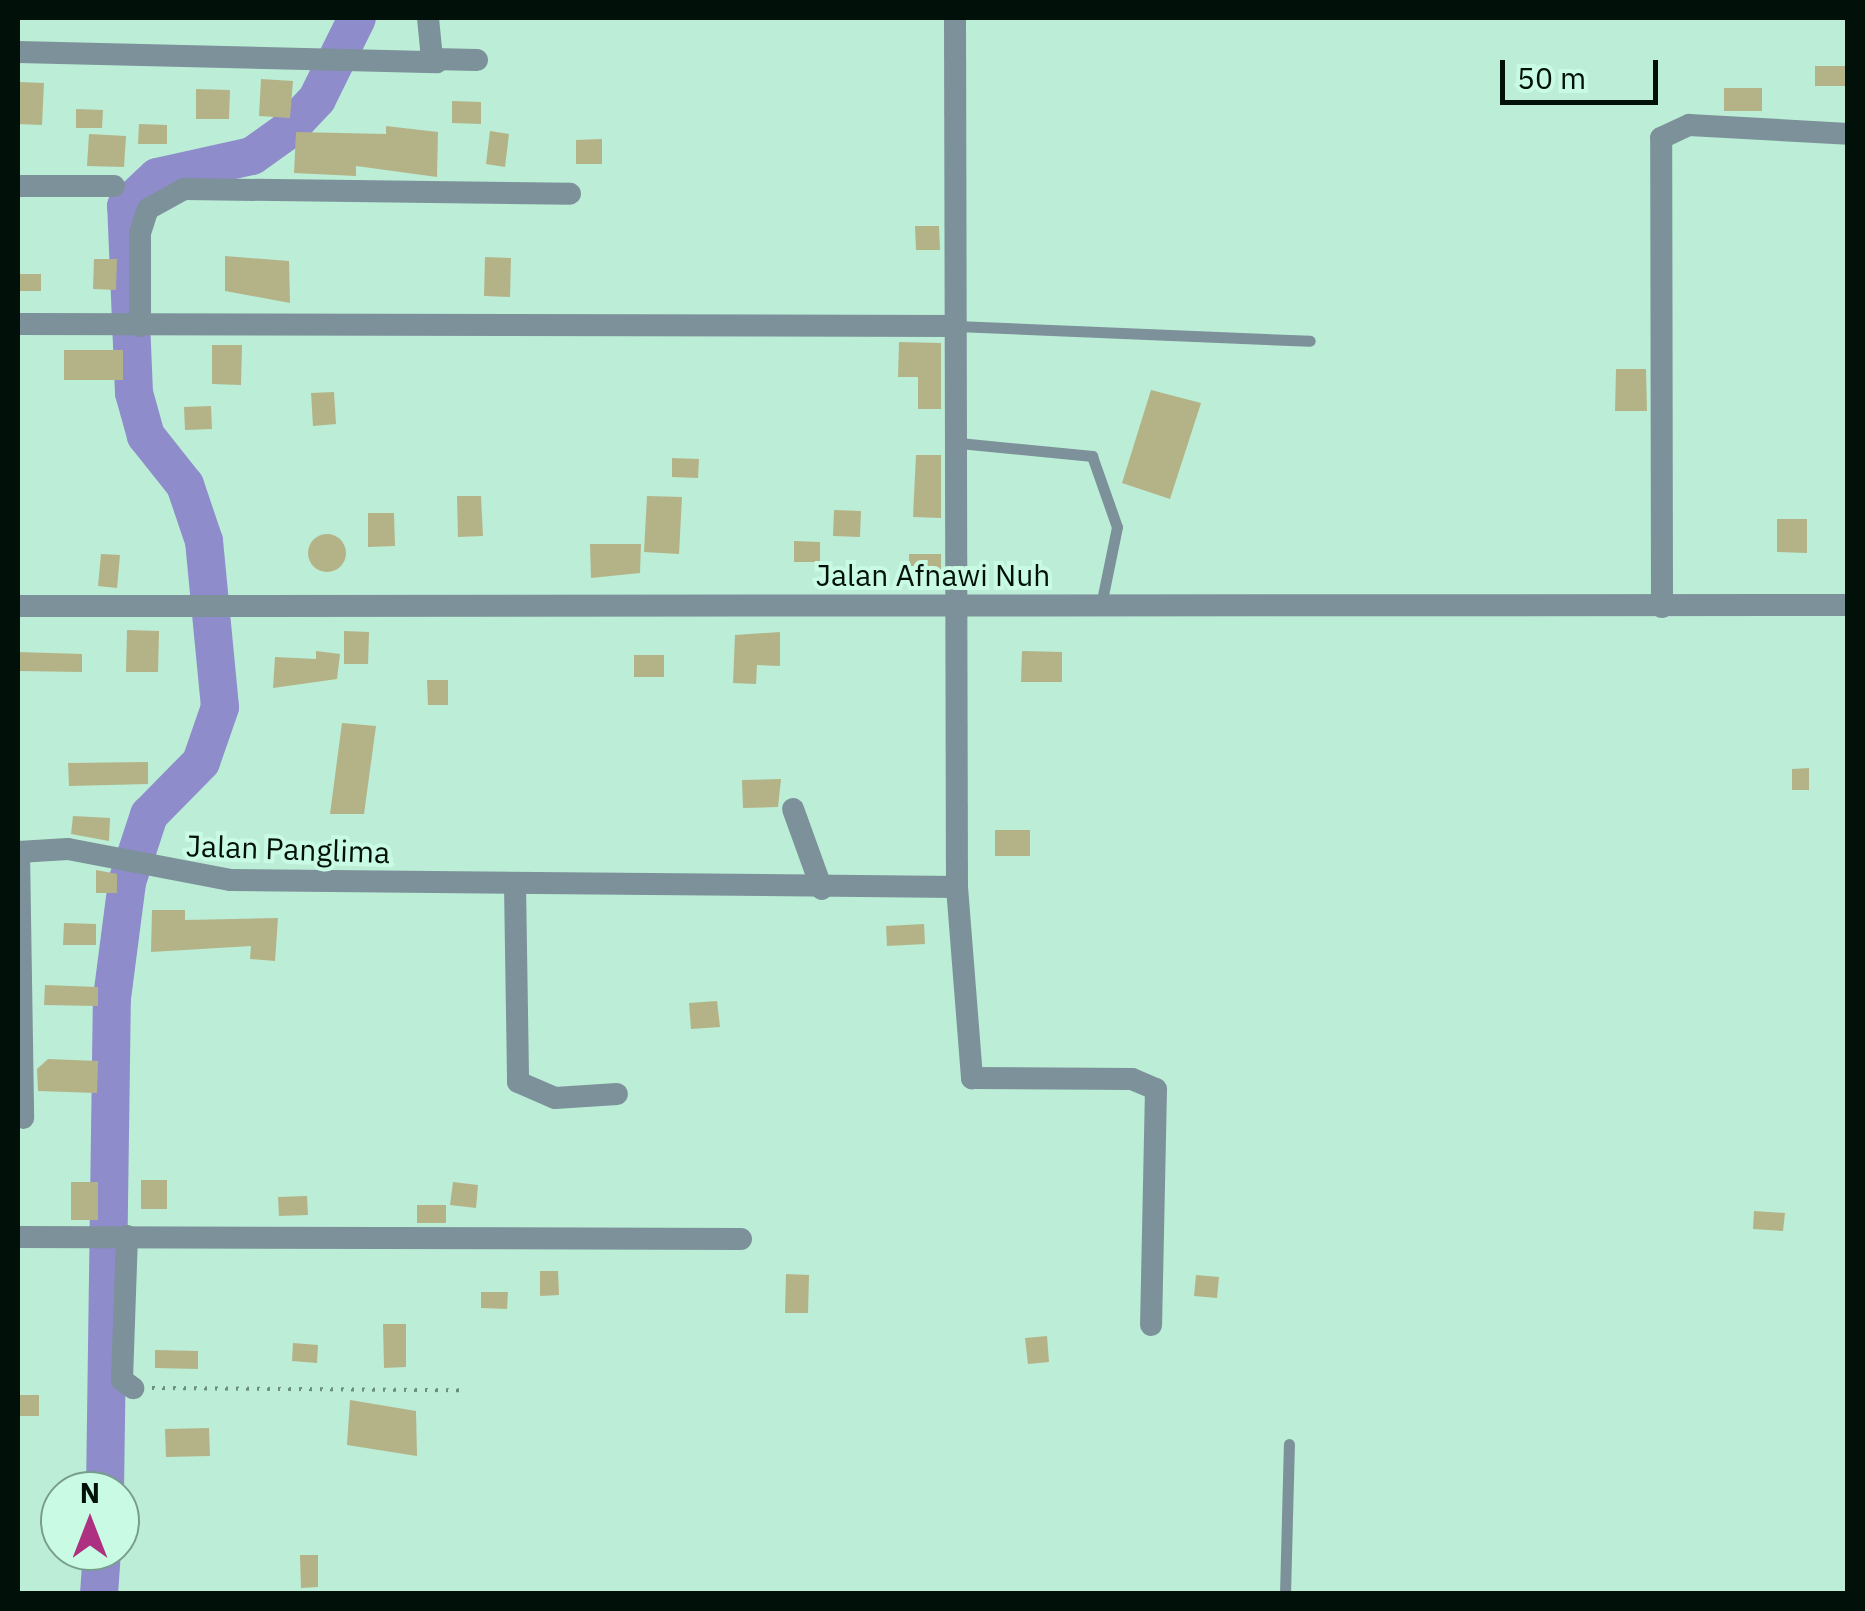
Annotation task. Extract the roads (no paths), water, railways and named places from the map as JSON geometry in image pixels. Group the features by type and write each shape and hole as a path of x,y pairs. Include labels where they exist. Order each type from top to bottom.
{"street":[{"path":"428,18 437,62"},
{"path":"956,18 958,887 972,1078 1132,1080 1156,1088 1151,1325"},
{"path":"18,52 294,58 358,64 478,60"},
{"path":"1662,606 1660,138 1690,125 1848,134"},
{"path":"18,186 114,186"},
{"path":"136,326 140,233 148,209 184,190 570,194"},
{"path":"18,324 956,326"},
{"name":"Jalan Afnawi Nuh","path":"18,606 1848,605"},
{"path":"794,810 822,889"},
{"path":"18,852 23,1118"},
{"name":"Jalan Panglima","path":"18,852 113,860 150,870 440,886 958,887"},
{"path":"515,885 518,1082 555,1098 617,1094"},
{"path":"124,1236 122,1380 132,1388"},
{"path":"18,1237 741,1239"}],"lane":[{"path":"956,326 1310,341"},
{"path":"958,443 1092,456 1117,527 1101,606"},
{"path":"1286,1594 1289,1444"}],"waterway":[{"path":"105,1471 112,998 127,882 149,815 201,762 220,707 204,541 185,485 146,436 134,393 126,206 157,177 252,156 287,131 317,99 357,18"},
{"path":"99,1594 101,1571"}]}
